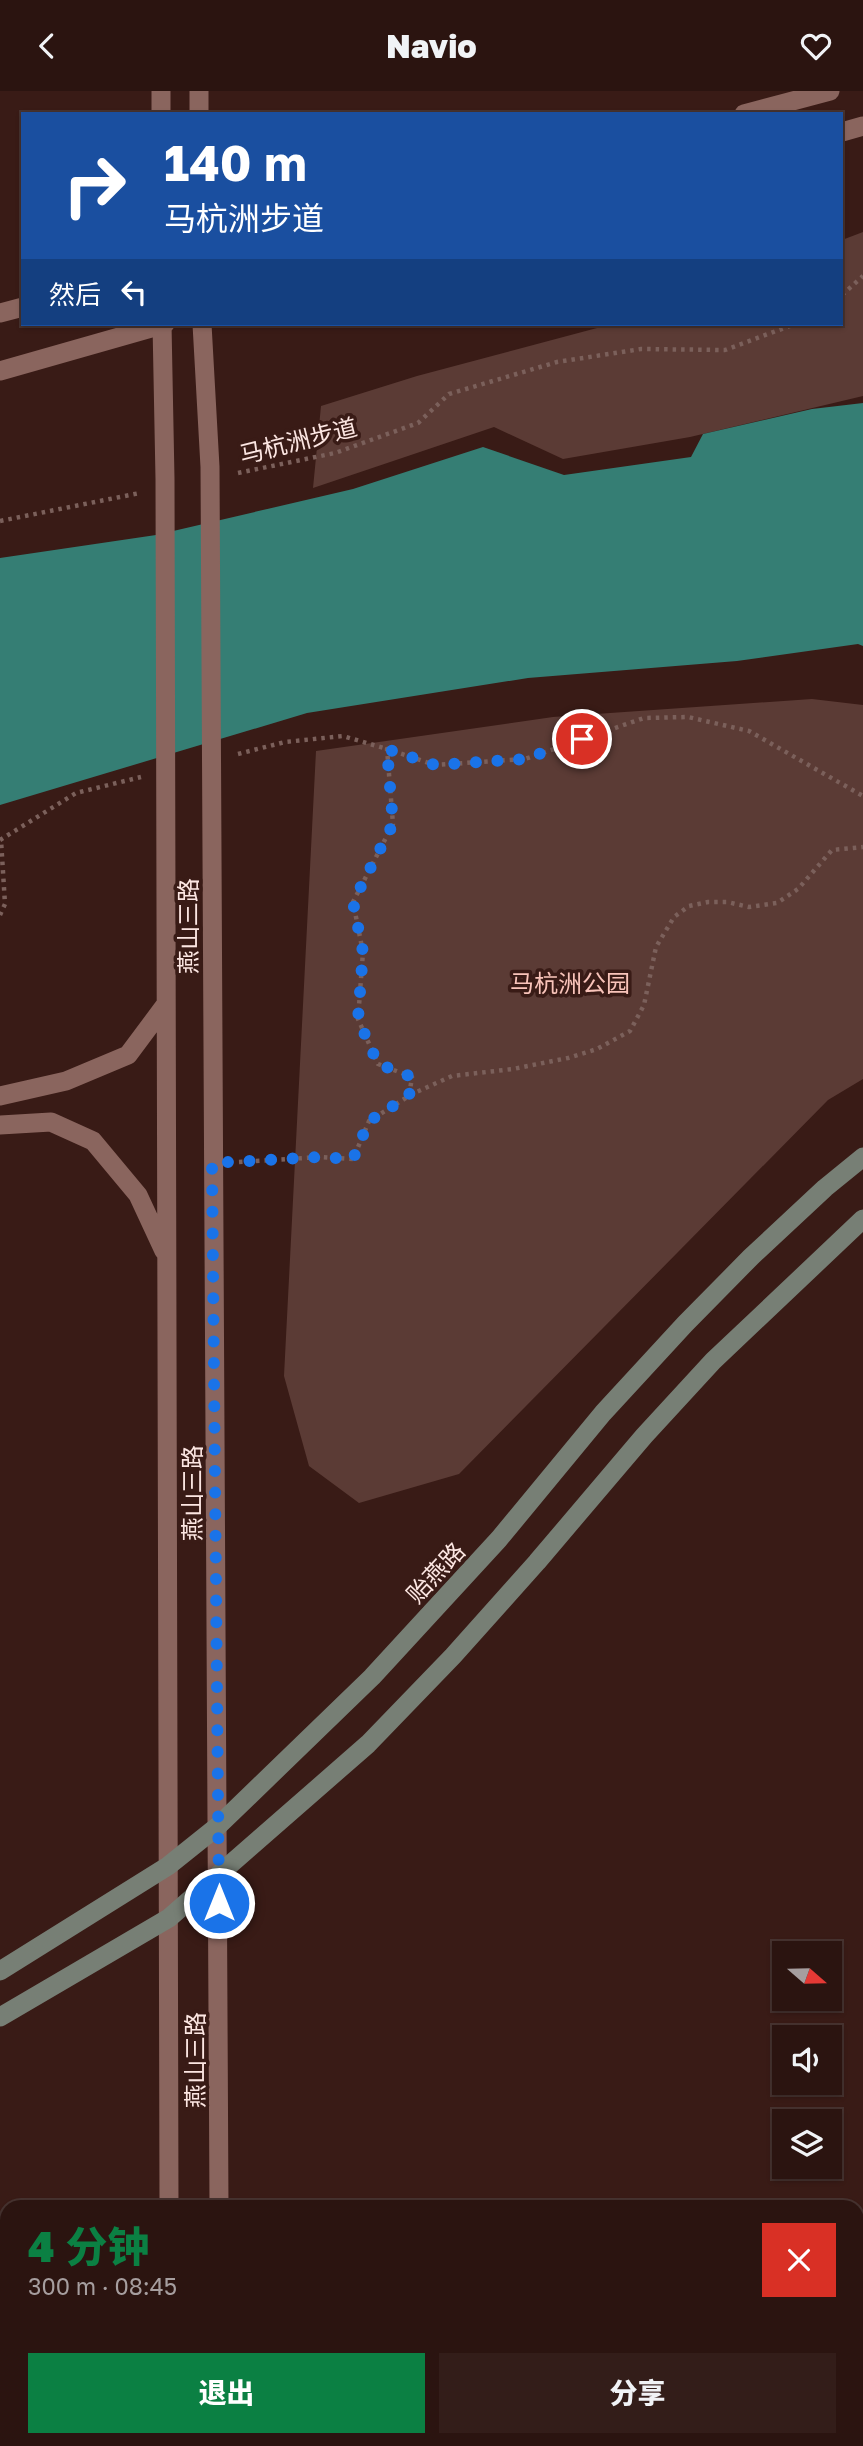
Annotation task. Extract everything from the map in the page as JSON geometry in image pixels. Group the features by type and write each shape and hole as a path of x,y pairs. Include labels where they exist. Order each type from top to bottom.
{"main road":[{"name":"贻燕路","path":"0,1971 168,1866 218,1826 372,1677 499,1539 603,1413 685,1324 751,1257 825,1188 863,1157"},
{"path":"0,2017 169,1918 369,1744 481,1624 644,1436 713,1361 863,1219"}],"street":[{"path":"161,91 161,112"},
{"path":"199,91 199,112"},
{"path":"751,112 830,91"},
{"path":"843,132 863,126"},
{"path":"0,313 21,308"},
{"path":"0,371 156,326"},
{"name":"燕山三路","path":"163,326 169,2200"},
{"path":"202,326 218,471"},
{"name":"燕山三路","path":"218,471 212,779 212,1163 219,2200"},
{"path":"0,1096 66,1081 128,1055 166,1004"},
{"path":"0,1125 51,1122 93,1141 138,1195 167,1258"}],"path":[{"path":"843,294 863,276"},
{"name":"马杭洲步道","path":"218,471 335,453 418,422 449,394 557,362 641,349 724,349 788,326"},
{"path":"0,521 145,492"},
{"path":"409,1096 412,1077 378,1064 358,1019 363,952 353,902 393,824 387,749 435,765 525,759 644,718 688,717 749,731 863,796"},
{"path":"0,915 5,904 1,841"},
{"path":"212,1163 321,1157 353,1159 369,1121 409,1096 452,1076 513,1069 597,1049 630,1031 644,1005 656,947 674,917 689,906 708,902 727,902 749,907 777,902 798,889 832,850 863,847"}],"green space":[{"path":"863,232 863,396 690,437 563,459 494,427 313,488 321,406 417,376 604,326 843,326 843,240"},
{"name":"马杭洲公园","path":"812,699 863,705 863,1079 828,1100 459,1474 359,1503 309,1466 284,1376 316,751 553,717"}],"water":[{"path":"863,403 863,646 858,644 737,661 528,678 307,713 0,805 0,558 156,535 353,489 483,447 564,475 691,457 703,434 812,409"}],"route":[{"path":"219,1903 212,1163 321,1157 353,1159 369,1121 409,1096 412,1077 378,1064 358,1019 363,952 353,902 393,824 387,749 435,765 525,759 582,739"}]}
